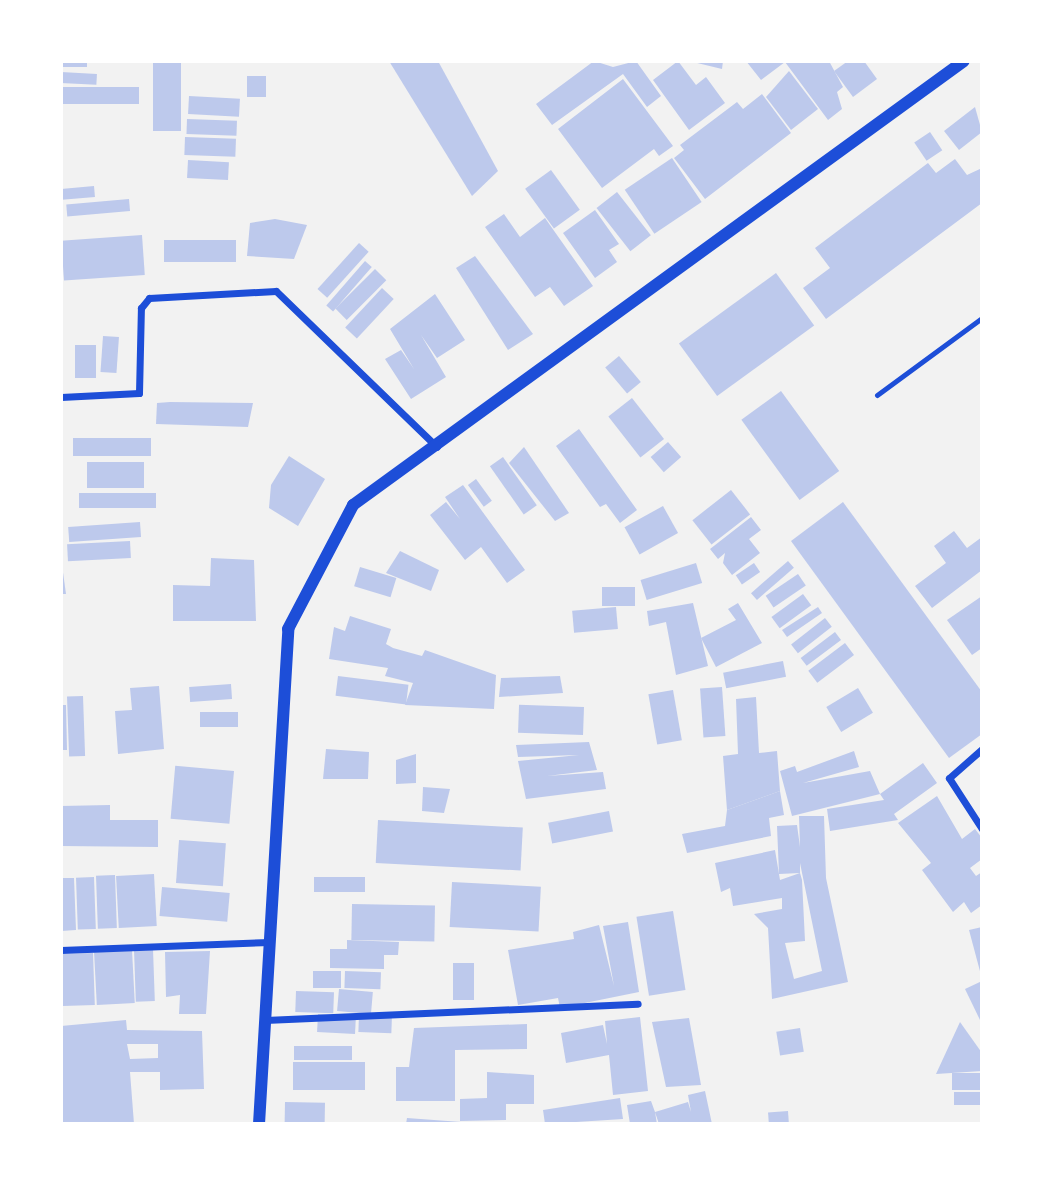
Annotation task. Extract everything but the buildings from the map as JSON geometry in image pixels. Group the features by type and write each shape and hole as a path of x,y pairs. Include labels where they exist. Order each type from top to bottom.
{"street":[{"path":"259,1124 288,629 353,505 437,447 964,61"},
{"path":"61,397 139,393 141,308 149,298 276,291 437,447"},
{"path":"982,749 949,778 982,829"},
{"path":"61,950 270,942"},
{"path":"265,1020 638,1004"}],"lane":[{"path":"877,395 982,318"}]}
